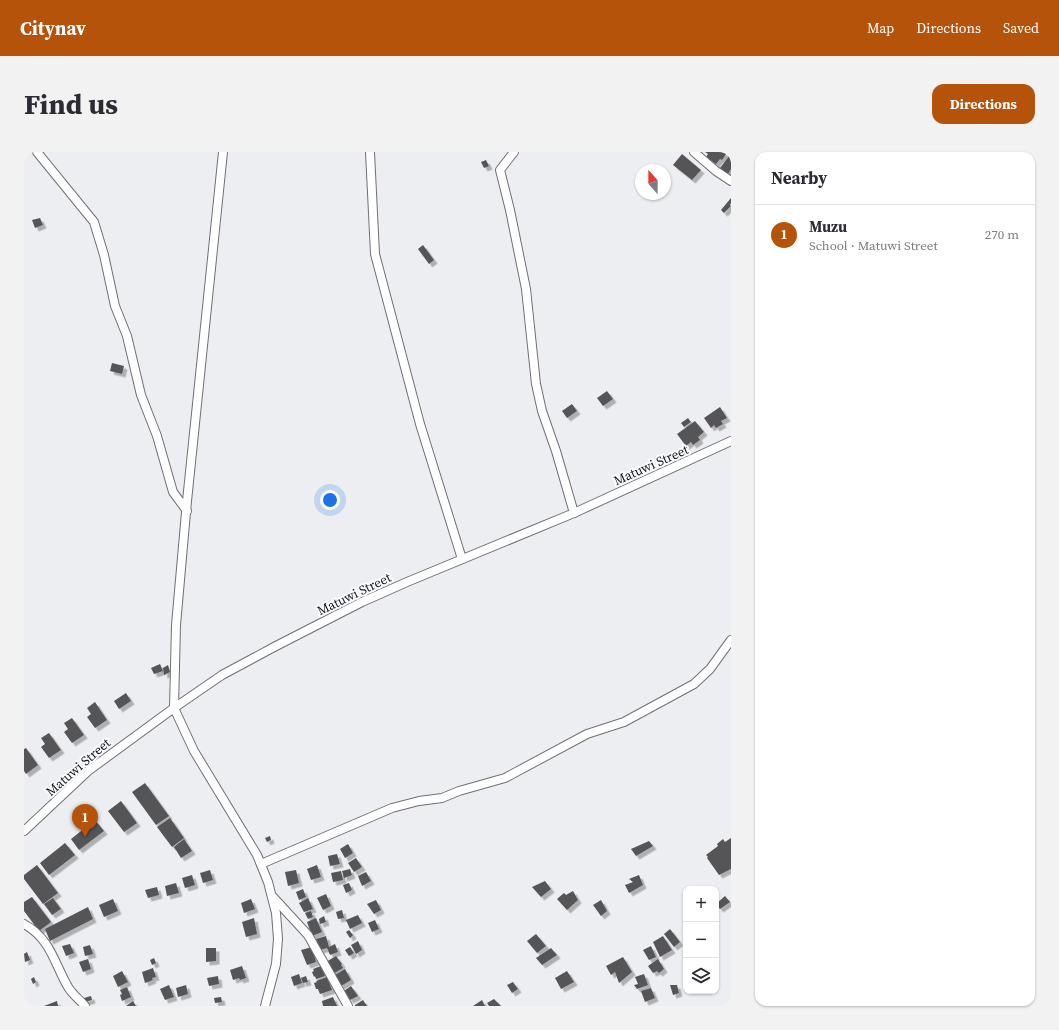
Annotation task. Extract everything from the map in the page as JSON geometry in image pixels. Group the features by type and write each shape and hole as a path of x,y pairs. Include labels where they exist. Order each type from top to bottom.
{"street":[{"path":"37,152 94,222 104,255 115,306 127,336 141,395 157,436 173,492 187,511"},
{"path":"223,152 176,625 174,708 194,751 257,855 272,895 276,913 278,939 276,964 265,1006"},
{"path":"370,152 375,254 420,424 462,559"},
{"path":"514,152 500,170 510,210 526,289 536,384 542,411 556,451 574,513"},
{"path":"694,152 716,171 731,181"},
{"name":"Matuwi Street","path":"24,831 88,771 222,675 362,602 574,513 731,441"},
{"path":"261,864 392,808 419,801 442,798 460,791 505,778 588,734 624,722 694,684 710,669 731,640"},
{"path":"272,895 308,935 348,1006"},
{"path":"24,924 41,936 48,945 69,989 85,1006"}],"building":[{"path":"705,152 727,153 722,160 720,159 716,164 706,157 708,154"},
{"path":"682,154 701,170 692,180 673,165"},
{"path":"730,155 731,169 728,174 720,168"},
{"path":"486,160 489,166 484,168 481,162"},
{"path":"731,198 731,206 724,213 721,210"},
{"path":"40,218 43,225 35,228 32,220"},
{"path":"423,245 434,260 429,264 418,249"},
{"path":"112,363 124,366 122,374 110,371"},
{"path":"607,391 613,399 603,406 597,398"},
{"path":"572,404 577,411 567,418 562,411"},
{"path":"720,407 727,418 721,421 723,424 716,428 714,425 711,428 704,418"},
{"path":"688,418 691,422 684,427 681,423"},
{"path":"695,421 704,432 698,437 700,440 693,445 691,442 686,446 677,434"},
{"path":"160,664 163,671 154,674 151,668"},
{"path":"168,665 170,672 164,675 163,668"},
{"path":"126,693 131,701 119,709 114,701"},
{"path":"95,702 107,720 95,728 87,717 91,714 87,708"},
{"path":"72,718 84,735 72,743 64,732 68,729 64,723"},
{"path":"49,733 61,750 49,758 41,747 45,744 41,738"},
{"path":"26,748 38,765 26,774 24,771 24,749"},
{"path":"145,783 169,816 156,825 132,792"},
{"path":"121,801 137,823 124,832 108,811"},
{"path":"170,818 184,838 172,847 157,827"},
{"path":"95,820 104,831 79,850 71,839"},
{"path":"270,836 271,840 267,842 265,838"},
{"path":"731,838 731,869 719,875 706,855 718,846 717,844 723,839 725,842"},
{"path":"184,839 192,851 181,858 174,847"},
{"path":"649,841 653,846 636,856 631,849"},
{"path":"65,843 75,855 49,875 40,863"},
{"path":"348,844 353,853 345,858 340,849"},
{"path":"337,854 340,864 330,866 328,856"},
{"path":"356,858 362,867 354,872 348,863"},
{"path":"37,865 58,893 43,904 24,879 24,875"},
{"path":"317,865 321,877 311,880 307,869"},
{"path":"350,869 352,875 344,878 342,871"},
{"path":"210,870 213,880 203,883 200,873"},
{"path":"296,870 299,883 288,886 285,872"},
{"path":"341,871 343,880 333,882 331,873"},
{"path":"366,872 371,881 362,886 358,876"},
{"path":"192,875 195,885 185,888 182,878"},
{"path":"639,875 643,885 629,893 625,885 633,882 629,879"},
{"path":"545,881 551,889 541,897 532,887"},
{"path":"176,883 179,893 167,896 165,886"},
{"path":"349,883 352,890 346,893 343,885"},
{"path":"157,887 159,895 148,898 145,890"},
{"path":"303,889 306,897 299,900 296,892"},
{"path":"573,891 578,900 567,910 557,899 564,893 566,895"},
{"path":"326,894 331,906 323,910 317,898"},
{"path":"725,896 730,902 720,909 719,901"},
{"path":"32,897 51,922 39,931 24,911 24,902"},
{"path":"53,898 61,909 52,915 44,904"},
{"path":"308,898 313,909 304,912 299,903"},
{"path":"113,899 118,911 104,917 99,905"},
{"path":"251,899 255,909 244,913 241,903"},
{"path":"376,900 381,910 374,914 367,904"},
{"path":"601,900 607,911 601,916 593,905"},
{"path":"88,907 93,919 50,941 45,929"},
{"path":"342,910 344,918 338,919 336,912"},
{"path":"311,911 313,917 308,919 305,913"},
{"path":"358,915 362,923 350,929 346,920"},
{"path":"324,916 326,922 320,924 319,919"},
{"path":"254,918 257,934 246,937 242,922"},
{"path":"316,918 322,932 312,936 307,922"},
{"path":"375,920 379,929 372,932 368,923"},
{"path":"670,929 680,942 674,947 664,934"},
{"path":"349,930 353,935 350,938 346,932"},
{"path":"536,934 546,946 537,953 527,941"},
{"path":"326,936 329,947 335,944 338,952 330,955 327,948 320,950 316,939"},
{"path":"663,936 672,950 660,957 653,942"},
{"path":"358,941 362,950 356,954 351,945"},
{"path":"70,944 74,953 66,956 62,946"},
{"path":"90,945 93,954 85,956 83,947"},
{"path":"651,946 656,957 649,960 643,950"},
{"path":"312,947 316,962 307,965 301,950"},
{"path":"350,947 354,953 349,956 345,950"},
{"path":"206,948 216,948 216,961 206,962"},
{"path":"551,948 557,955 542,965 536,958"},
{"path":"27,952 30,960 25,962 24,954"},
{"path":"336,956 343,968 333,974 326,962"},
{"path":"623,957 632,972 619,983 615,972 611,975 606,966"},
{"path":"154,958 156,963 152,965 150,960"},
{"path":"88,959 91,969 83,972 79,962"},
{"path":"658,959 664,969 659,973 657,971 653,973 648,966"},
{"path":"242,966 246,978 233,980 230,970"},
{"path":"321,966 325,976 316,979 312,972 314,971 313,969"},
{"path":"153,968 156,977 145,983 142,972"},
{"path":"345,969 351,980 341,986 335,975"},
{"path":"122,971 128,982 118,987 113,976"},
{"path":"567,971 574,982 561,989 555,978"},
{"path":"299,974 302,983 294,986 291,977"},
{"path":"644,974 648,985 637,989 634,985 638,984 635,977"},
{"path":"218,976 219,984 209,986 207,978"},
{"path":"306,976 308,982 303,983 301,978"},
{"path":"34,977 36,982 33,984 31,979"},
{"path":"327,977 332,990 320,994 314,983"},
{"path":"513,982 518,989 512,993 507,985"},
{"path":"169,985 174,997 165,1000 160,989"},
{"path":"186,985 188,994 178,997 176,988"},
{"path":"670,985 677,985 679,993 673,995"},
{"path":"351,986 358,996 350,1000 344,991"},
{"path":"127,987 131,997 122,1001 120,995 122,994 120,990"},
{"path":"651,988 655,998 645,1002 641,991"},
{"path":"91,996 92,1000 85,1002 84,998"},
{"path":"221,997 222,1002 215,1003 214,998"},
{"path":"333,997 337,1006 323,1006 322,1001"},
{"path":"494,999 501,1006 489,1006 487,1003"},
{"path":"363,1000 367,1006 355,1006 355,1005"},
{"path":"482,1000 485,1006 473,1006"},
{"path":"57,1001 58,1006 44,1006"},
{"path":"133,1001 136,1006 126,1006"}],"place":[{"name":"Muzu","path":"85,837"}]}
